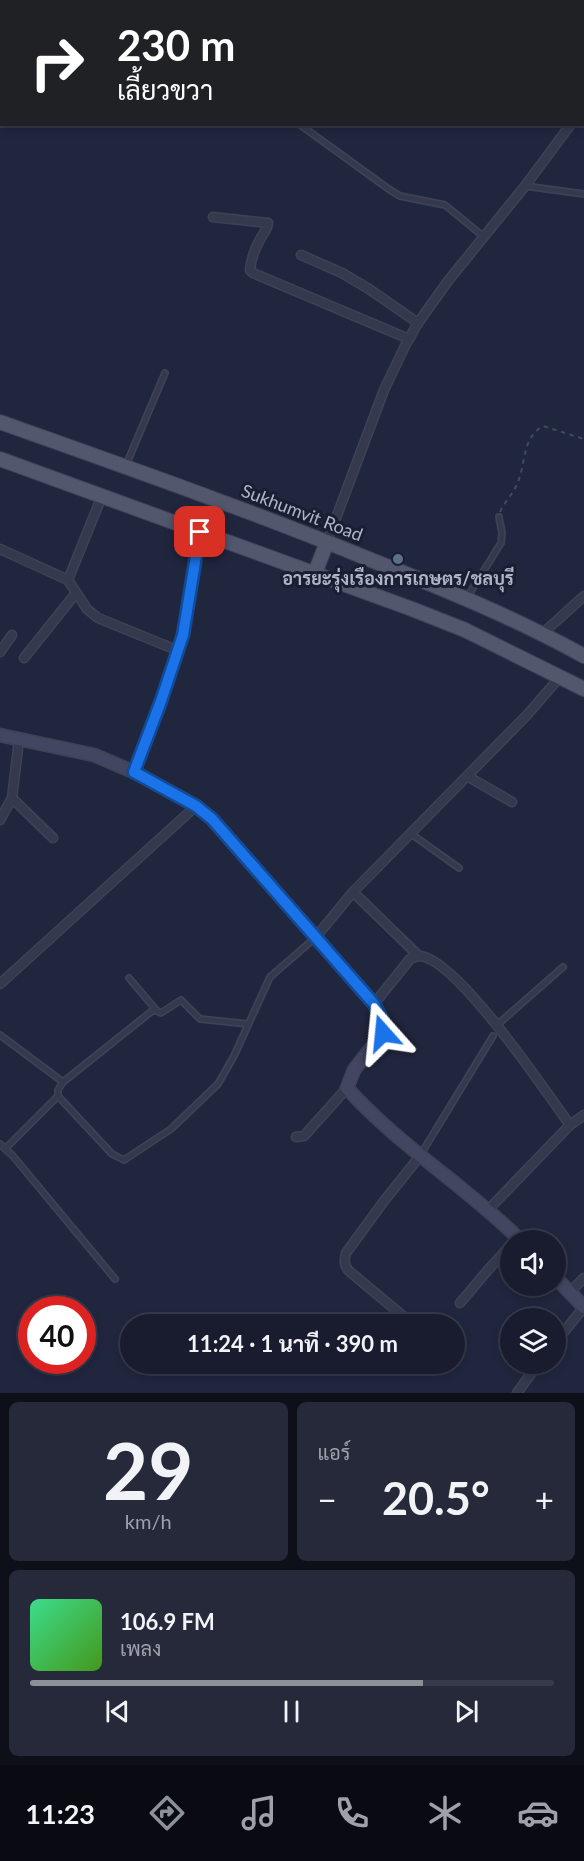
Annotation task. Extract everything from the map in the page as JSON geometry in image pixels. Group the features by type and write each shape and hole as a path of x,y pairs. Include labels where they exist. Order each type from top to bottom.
{"main road":[{"name":"Sukhumvit Road","path":"0,422 126,465 467,598 543,633 584,656"},
{"path":"1,462 315,573 465,630 584,689"},
{"path":"315,573 327,542"}],"street":[{"path":"327,542 384,390 418,323 448,281 525,186 570,126"},
{"path":"213,217 268,223 269,226 260,240 250,265 253,273 409,339"},
{"path":"302,255 342,273 418,323"},
{"path":"68,580 102,496"},
{"path":"134,772 179,651 200,532"},
{"path":"0,549 68,580 87,609 98,618 179,651"},
{"path":"24,658 76,593"},
{"path":"543,633 584,596"},
{"path":"0,652 12,635"},
{"path":"315,938 353,892 527,715 560,677"},
{"path":"0,735 94,755 134,772 196,806 212,819 374,1004 383,1021 383,1033 354,1070 347,1089 304,1136 296,1137"},
{"path":"0,820 12,798 19,740"},
{"path":"467,776 512,802"},
{"path":"12,798 52,838"},
{"path":"0,984 196,806"},
{"path":"353,892 419,956 436,963 469,991 497,1025 570,1125"},
{"path":"374,1004 410,959 419,956"},
{"path":"347,1089 362,1105 420,1155 488,1210 506,1230"},
{"path":"488,1210 570,1125 584,1114"},
{"path":"401,1314 349,1271 344,1262 346,1253 420,1155"},
{"path":"460,1303 500,1259"},
{"path":"570,1292 584,1278"},
{"path":"566,1288 584,1307 566,1329"},
{"path":"517,1393 531,1374"}],"lane":[{"path":"302,126 390,190 400,196 445,205 484,237"},
{"path":"525,186 584,194"},
{"path":"126,465 165,373"},
{"path":"467,598 501,543 499,517"},
{"path":"410,833 459,868"},
{"path":"248,1024 200,1019 182,1000 161,1013 152,1011 63,1082 58,1090 58,1096 112,1154 124,1160 171,1129 218,1084 234,1056 270,977 315,938"},
{"path":"497,1025 562,967"},
{"path":"129,978 157,1011"},
{"path":"0,1035 63,1082"},
{"path":"420,1155 493,1036"},
{"path":"5,1149 58,1096"},
{"path":"0,1144 116,1279"}],"path":[{"path":"499,517 501,508 518,483 528,441 535,430 543,426 584,439"}],"place":[{"name":"อารยะรุ่งเรืองการเกษตร/ชลบุรี","path":"398,559"}],"route":[{"path":"200,532 179,651 134,772 196,806 212,819 374,1004 383,1021 383,1033"}]}
